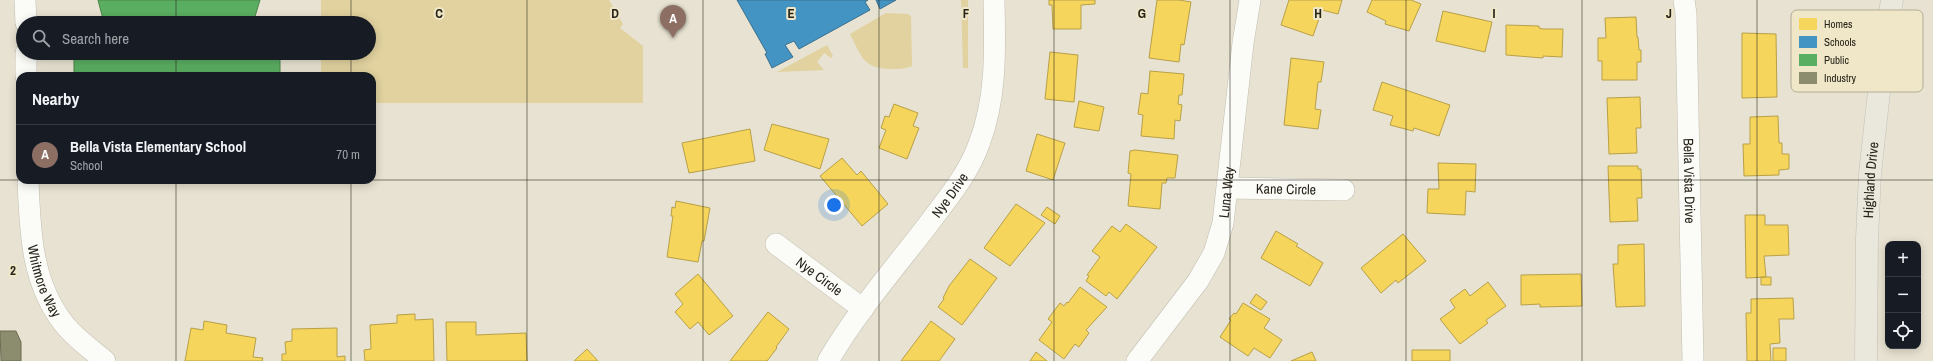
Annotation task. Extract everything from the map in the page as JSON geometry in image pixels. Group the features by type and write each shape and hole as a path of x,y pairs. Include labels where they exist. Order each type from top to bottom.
{"main road":[{"name":"Highland Drive","path":"1890,10 1892,0"},
{"name":"Highland Drive","path":"1866,361 1866,246 1870,174 1879,92"}],"street":[{"path":"25,0 26,16"},
{"name":"Nye Drive","path":"828,361 863,309 958,185 979,145 990,106 994,80 994,0"},
{"name":"Luna Way","path":"1144,359 1198,281 1214,253 1223,223 1243,43 1250,0"},
{"name":"Bella Vista Drive","path":"1684,0 1686,14 1693,361"},
{"path":"26,60 26,72"},
{"name":"Whitmore Way","path":"28,184 31,246 42,285 64,324 105,361"},
{"name":"Kane Circle","path":"1228,188 1344,190"},
{"name":"Nye Circle","path":"776,244 863,309"}],"shaded area":[{"path":"321,0 609,0 623,24 620,28 643,46 643,103 376,103 376,72 321,72 321,60 376,60 376,16 321,16"},
{"path":"961,0 968,0 968,68 963,68"},
{"path":"886,13 908,14 911,16 912,66 894,69 874,66 860,54 850,34"},
{"path":"827,45 833,56 831,58 824,53 817,62 824,70 777,72"}],"building: Homes":[{"path":"1049,0 1095,0 1095,4 1081,5 1081,29 1053,29 1052,5 1049,5"},
{"path":"1157,0 1179,0 1191,2 1184,45 1181,44 1179,62 1149,58"},
{"path":"1289,0 1342,0 1338,14 1322,10 1313,36 1281,25"},
{"path":"1372,0 1411,0 1421,4 1409,31 1385,24 1386,21 1367,12"},
{"path":"1443,11 1492,22 1485,52 1436,41"},
{"path":"1636,17 1637,37 1639,50 1641,50 1641,62 1637,62 1637,80 1602,80 1602,61 1598,61 1598,38 1606,38 1605,18"},
{"path":"1506,25 1539,26 1539,28 1543,29 1563,29 1562,57 1543,56 1543,58 1506,55"},
{"path":"1742,33 1776,34 1777,97 1742,98"},
{"path":"1050,52 1078,55 1074,102 1045,99"},
{"path":"1291,58 1324,62 1321,82 1318,82 1315,109 1321,110 1318,129 1284,125"},
{"path":"1150,71 1184,74 1182,95 1179,95 1178,104 1182,105 1180,121 1175,120 1174,139 1141,136 1143,115 1138,114 1141,93 1148,94"},
{"path":"1382,82 1450,105 1439,136 1414,128 1413,131 1390,125 1393,116 1373,110"},
{"path":"1640,97 1641,128 1636,128 1637,153 1609,154 1607,98"},
{"path":"1079,101 1104,107 1099,131 1074,127"},
{"path":"894,104 918,113 913,126 919,128 907,159 879,148 886,130 881,128 885,116 889,117"},
{"path":"1778,116 1779,143 1782,143 1782,154 1789,154 1789,169 1779,170 1779,175 1744,176 1743,144 1750,144 1750,117"},
{"path":"772,124 829,139 820,169 764,150"},
{"path":"750,129 755,161 689,173 682,143"},
{"path":"1037,134 1065,143 1053,180 1026,171"},
{"path":"1135,150 1178,155 1175,178 1167,178 1166,183 1162,183 1160,209 1128,206 1131,174 1128,173 1130,151"},
{"path":"842,158 857,175 861,171 888,204 862,226 820,176"},
{"path":"1438,163 1476,164 1475,192 1466,191 1465,215 1427,213 1428,189 1439,189"},
{"path":"1608,166 1638,166 1638,169 1641,169 1642,198 1637,198 1638,221 1610,222"},
{"path":"676,201 710,208 704,241 702,241 698,262 667,257 673,216 671,216 672,207 675,208"},
{"path":"1016,204 1045,223 1010,266 984,248"},
{"path":"1047,207 1060,216 1055,224 1041,215"},
{"path":"1745,215 1765,215 1765,225 1788,225 1789,255 1764,256 1766,277 1746,278"},
{"path":"1126,224 1157,247 1117,299 1109,292 1106,296 1086,281 1089,276 1087,275 1100,257 1092,251 1112,226 1120,232"},
{"path":"1276,231 1298,244 1296,246 1323,263 1310,286 1261,258"},
{"path":"1403,234 1426,261 1398,283 1396,280 1381,293 1361,268"},
{"path":"1644,244 1645,306 1616,307 1613,264 1618,264 1618,245"},
{"path":"970,259 997,278 962,325 938,307 944,299 943,298 949,286"},
{"path":"698,274 733,316 709,335 698,322 690,329 675,312 683,304 675,294"},
{"path":"1581,274 1582,306 1540,307 1540,304 1521,305 1521,275"},
{"path":"1761,277 1771,277 1771,285 1761,285"},
{"path":"1488,282 1506,306 1486,320 1488,323 1460,344 1440,319 1455,308 1450,300 1465,289 1470,296"},
{"path":"1080,287 1107,307 1086,330 1089,333 1079,347 1075,344 1064,359 1039,340 1052,322 1048,319 1060,303 1064,306 1067,302 1068,303"},
{"path":"1256,294 1267,302 1261,310 1250,303"},
{"path":"1793,298 1794,319 1779,319 1780,343 1770,344 1771,361 1747,361 1746,313 1751,313 1751,299"},
{"path":"1243,303 1270,319 1264,328 1282,340 1270,358 1254,348 1248,356 1220,337 1231,320 1229,319 1234,313 1236,314"},
{"path":"768,312 789,329 767,361 730,361"},
{"path":"415,314 415,320 433,319 434,361 365,361 364,350 371,349 370,325 397,323 397,315"},
{"path":"204,321 227,325 226,333 256,338 253,357 263,358 262,361 185,361 191,328 203,330"},
{"path":"931,321 955,339 939,361 901,361"},
{"path":"446,322 476,322 476,335 526,333 527,361 447,361"},
{"path":"337,328 337,357 345,356 345,361 282,361 282,354 286,354 285,342 292,341 292,329"},
{"path":"1773,348 1786,348 1786,361 1773,361"},
{"path":"587,349 598,361 574,361"},
{"path":"1412,350 1450,350 1450,361 1412,361"},
{"path":"1036,352 1047,361 1030,361"},
{"path":"1312,352 1316,361 1291,361"}],"building: Schools":[{"path":"737,0 868,0 865,2 870,10 799,49 794,41 785,45 793,57 772,68 765,54 767,53"},
{"path":"876,0 896,0 880,9"}],"building: Public":[{"path":"98,0 260,0 255,16 102,16"},
{"path":"74,60 280,60 280,72 74,72"}],"building: Industry":[{"path":"0,331 16,331 21,342 21,361 1,361"}],"place":[{"name":"Bella Vista Elementary School","path":"673,38"}]}
